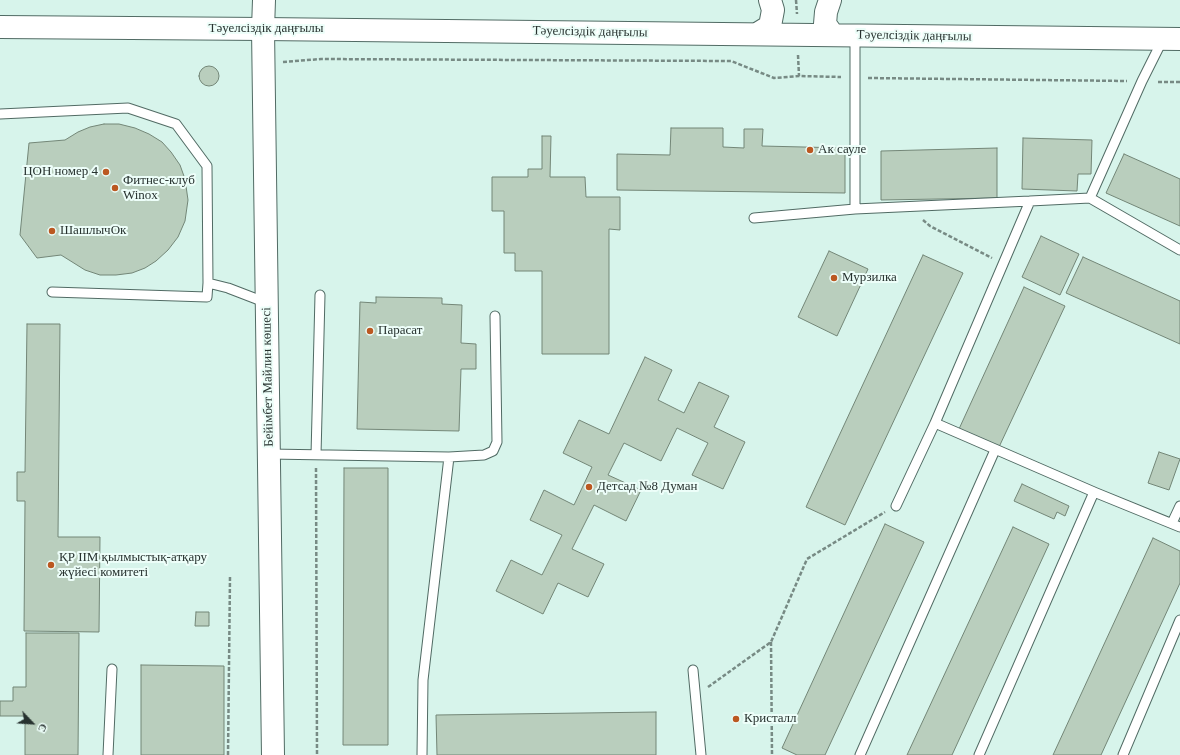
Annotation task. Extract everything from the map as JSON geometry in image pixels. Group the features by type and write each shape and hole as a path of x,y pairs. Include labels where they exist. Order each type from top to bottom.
{"main road":[{"name":"Бейімбет Майлин көшесі","path":"264,0 263,29 273,755"},
{"path":"757,34 770,26 774,10 770,0"},
{"path":"830,0 826,12 825,24 833,35"},
{"name":"Тәуелсіздік даңғылы","path":"0,27 1171,39"}],"lane":[{"path":"855,36 855,210"},
{"path":"1090,198 1142,81 1171,39"},
{"path":"0,114 128,108 176,124 207,166 207,297 52,292"},
{"path":"754,218 855,210 1090,198 1180,250"},
{"path":"896,506 935,423 1030,201"},
{"path":"208,283 228,288 267,303"},
{"path":"316,455 320,295"},
{"path":"269,454 449,457 484,455 493,450 497,442 495,316"},
{"path":"935,423 1094,492 1176,525 1180,506"},
{"path":"860,755 995,450"},
{"path":"422,755 423,680 449,457"},
{"path":"979,755 1094,492"},
{"path":"1123,755 1180,620"},
{"path":"108,755 112,669"},
{"path":"693,670 702,755"}],"path":[{"path":"264,64 321,59 731,62 774,78 799,76 1180,82"},
{"path":"906,207 930,226 1003,263"},
{"path":"316,455 317,755"},
{"path":"772,755 771,642 807,559 896,506"},
{"path":"228,755 230,577"},
{"path":"696,695 771,642"}],"building":[{"path":"209,66 216,69 219,76 216,83 209,86 202,83 199,76 202,69"},
{"path":"104,124 119,124 135,128 162,142 180,165 185,179 188,200 185,221 178,237 168,250 156,261 145,268 132,273 100,275 85,270 61,255 37,258 20,235 29,143 65,140 90,127"},
{"path":"671,128 723,128 723,147 744,148 744,129 763,129 762,146 845,148 845,193 617,190 617,154 670,155"},
{"path":"542,136 551,136 550,177 585,177 586,197 620,197 620,230 609,229 609,354 542,354 542,271 515,271 515,253 504,253 504,211 492,211 492,177 528,177 528,169 542,169"},
{"path":"1023,138 1092,140 1091,174 1078,174 1077,191 1022,189"},
{"path":"997,148 997,198 881,200 881,151"},
{"path":"1124,154 1180,179 1180,226 1106,193"},
{"path":"1041,236 1079,254 1060,295 1022,277"},
{"path":"829,251 868,269 837,336 798,317"},
{"path":"923,255 963,273 845,525 806,507"},
{"path":"1083,257 1180,301 1180,344 1066,293"},
{"path":"1024,287 1065,306 999,447 959,429"},
{"path":"376,297 442,298 442,304 462,305 461,343 476,344 476,369 461,369 459,431 357,429 360,302 376,303"},
{"path":"27,324 60,324 58,537 100,537 99,632 24,631 25,501 17,501 17,472 25,472"},
{"path":"645,357 672,370 658,400 684,413 699,382 729,396 714,427 745,442 723,489 692,475 708,443 677,428 661,461 624,443 608,475 641,490 626,521 594,505 572,549 604,564 588,597 558,583 543,614 496,591 511,560 542,575 562,535 530,520 544,490 574,505 592,467 563,453 579,420 609,434"},
{"path":"1159,452 1180,459 1169,490 1148,483"},
{"path":"344,468 388,468 388,745 343,745"},
{"path":"1022,484 1069,506 1065,516 1057,512 1054,519 1014,501"},
{"path":"885,524 924,542 825,755 797,755 782,748"},
{"path":"1013,527 1049,544 952,755 907,755"},
{"path":"1153,538 1180,551 1180,583 1101,755 1053,755"},
{"path":"196,612 209,612 209,626 195,626"},
{"path":"26,633 79,633 78,755 25,755 25,716 0,716 0,701 13,701 13,687 26,687"},
{"path":"141,665 224,666 224,755 141,755"},
{"path":"656,712 656,755 437,755 436,715"}],"place":[{"name":"Ак сауле","path":"810,150"},
{"name":"ЦОН номер 4","path":"106,172"},
{"name":"Фитнес-клуб Winox","path":"115,188"},
{"name":"ШашлычОк","path":"52,231"},
{"name":"Мурзилка","path":"834,278"},
{"name":"Парасат","path":"370,331"},
{"name":"Детсад №8 Думан","path":"589,487"},
{"name":"ҚР ІІМ қылмыстық-атқару жүйесі комитеті","path":"51,565"},
{"name":"Кристалл","path":"736,719"}]}
